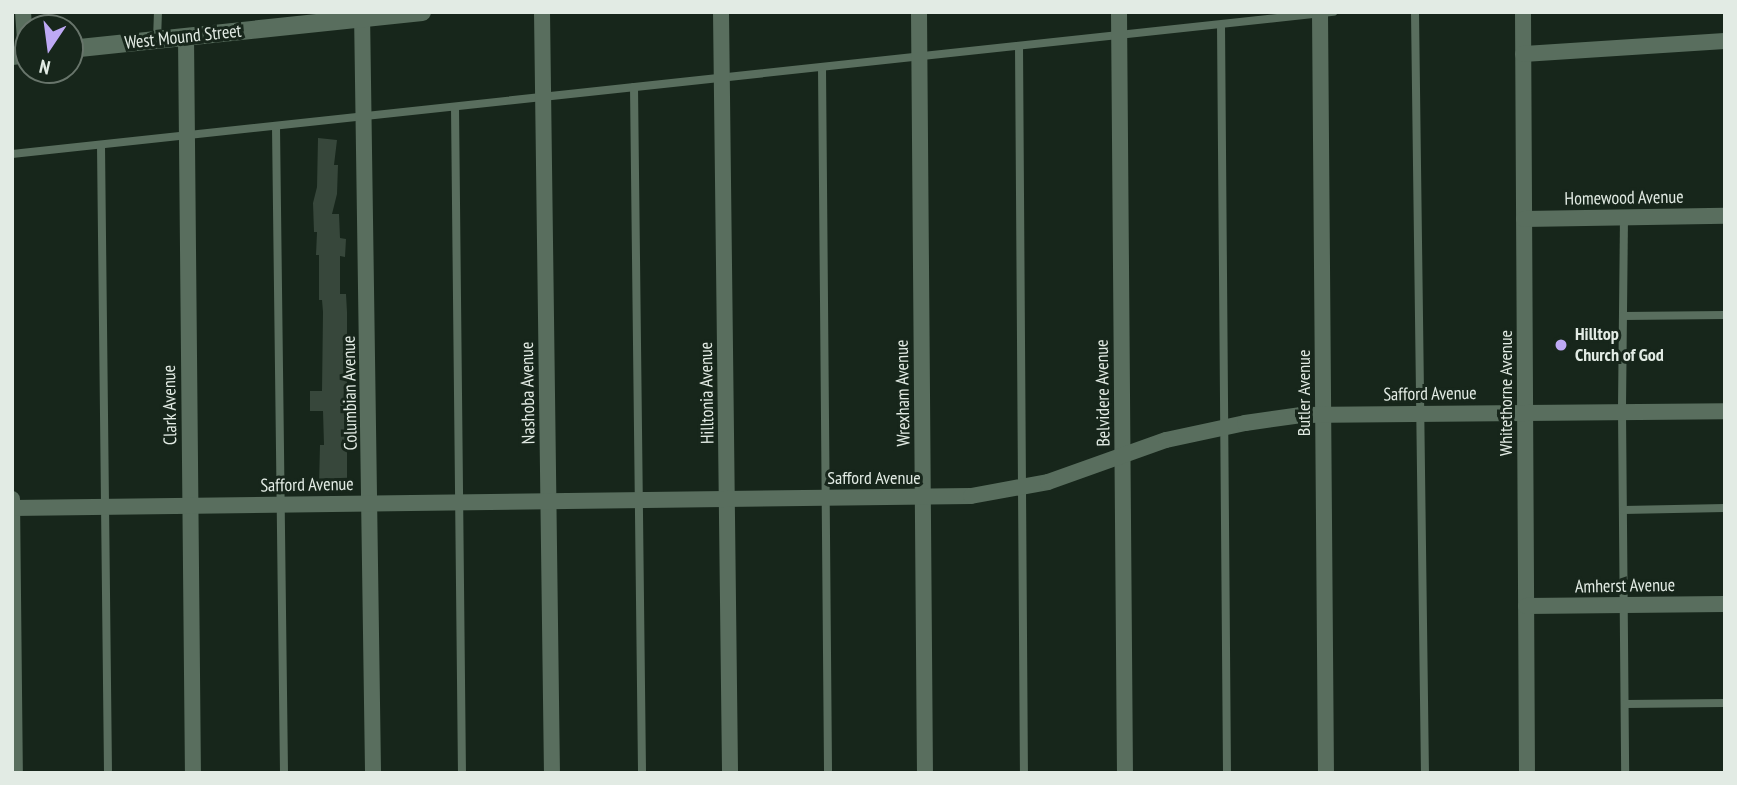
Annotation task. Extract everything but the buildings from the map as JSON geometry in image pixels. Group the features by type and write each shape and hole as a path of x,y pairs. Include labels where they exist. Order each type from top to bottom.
{"street":[{"name":"West Mound Street","path":"84,48 363,15 422,12"},
{"name":"Nashoba Avenue","path":"542,12 552,773"},
{"name":"Hilltonia Avenue","path":"722,12 730,773"},
{"name":"Wrexham Avenue","path":"919,12 925,773"},
{"name":"Belvidere Avenue","path":"1119,12 1125,773"},
{"name":"Whitethorne Avenue","path":"1522,12 1527,773"},
{"name":"Butler Avenue","path":"1324,13 1326,773"},
{"name":"Columbian Avenue","path":"363,15 373,773"},
{"name":"Clark Avenue","path":"186,37 193,773"},
{"path":"1523,54 1725,41"},
{"name":"Homewood Avenue","path":"1524,219 1725,216"},
{"name":"Safford Avenue","path":"12,508 971,496 1021,488 1166,440 1224,427 1301,415 1725,411"},
{"path":"12,499 17,771"},
{"name":"Amherst Avenue","path":"1526,606 1725,604"}],"lane":[{"path":"157,40 158,12"},
{"path":"1415,12 1425,773"},
{"path":"12,154 1324,13"},
{"path":"1221,25 1227,773"},
{"path":"1019,47 1024,773"},
{"path":"822,68 828,773"},
{"path":"634,88 642,773"},
{"path":"455,107 462,773"},
{"path":"276,127 284,773"},
{"path":"101,146 108,773"},
{"path":"1624,218 1622,411 1625,773"},
{"path":"1623,316 1725,315"},
{"path":"1623,510 1725,508"},
{"path":"1625,704 1725,703"}],"place":[{"name":"Hilltop Church of God","path":"1561,345"}]}
